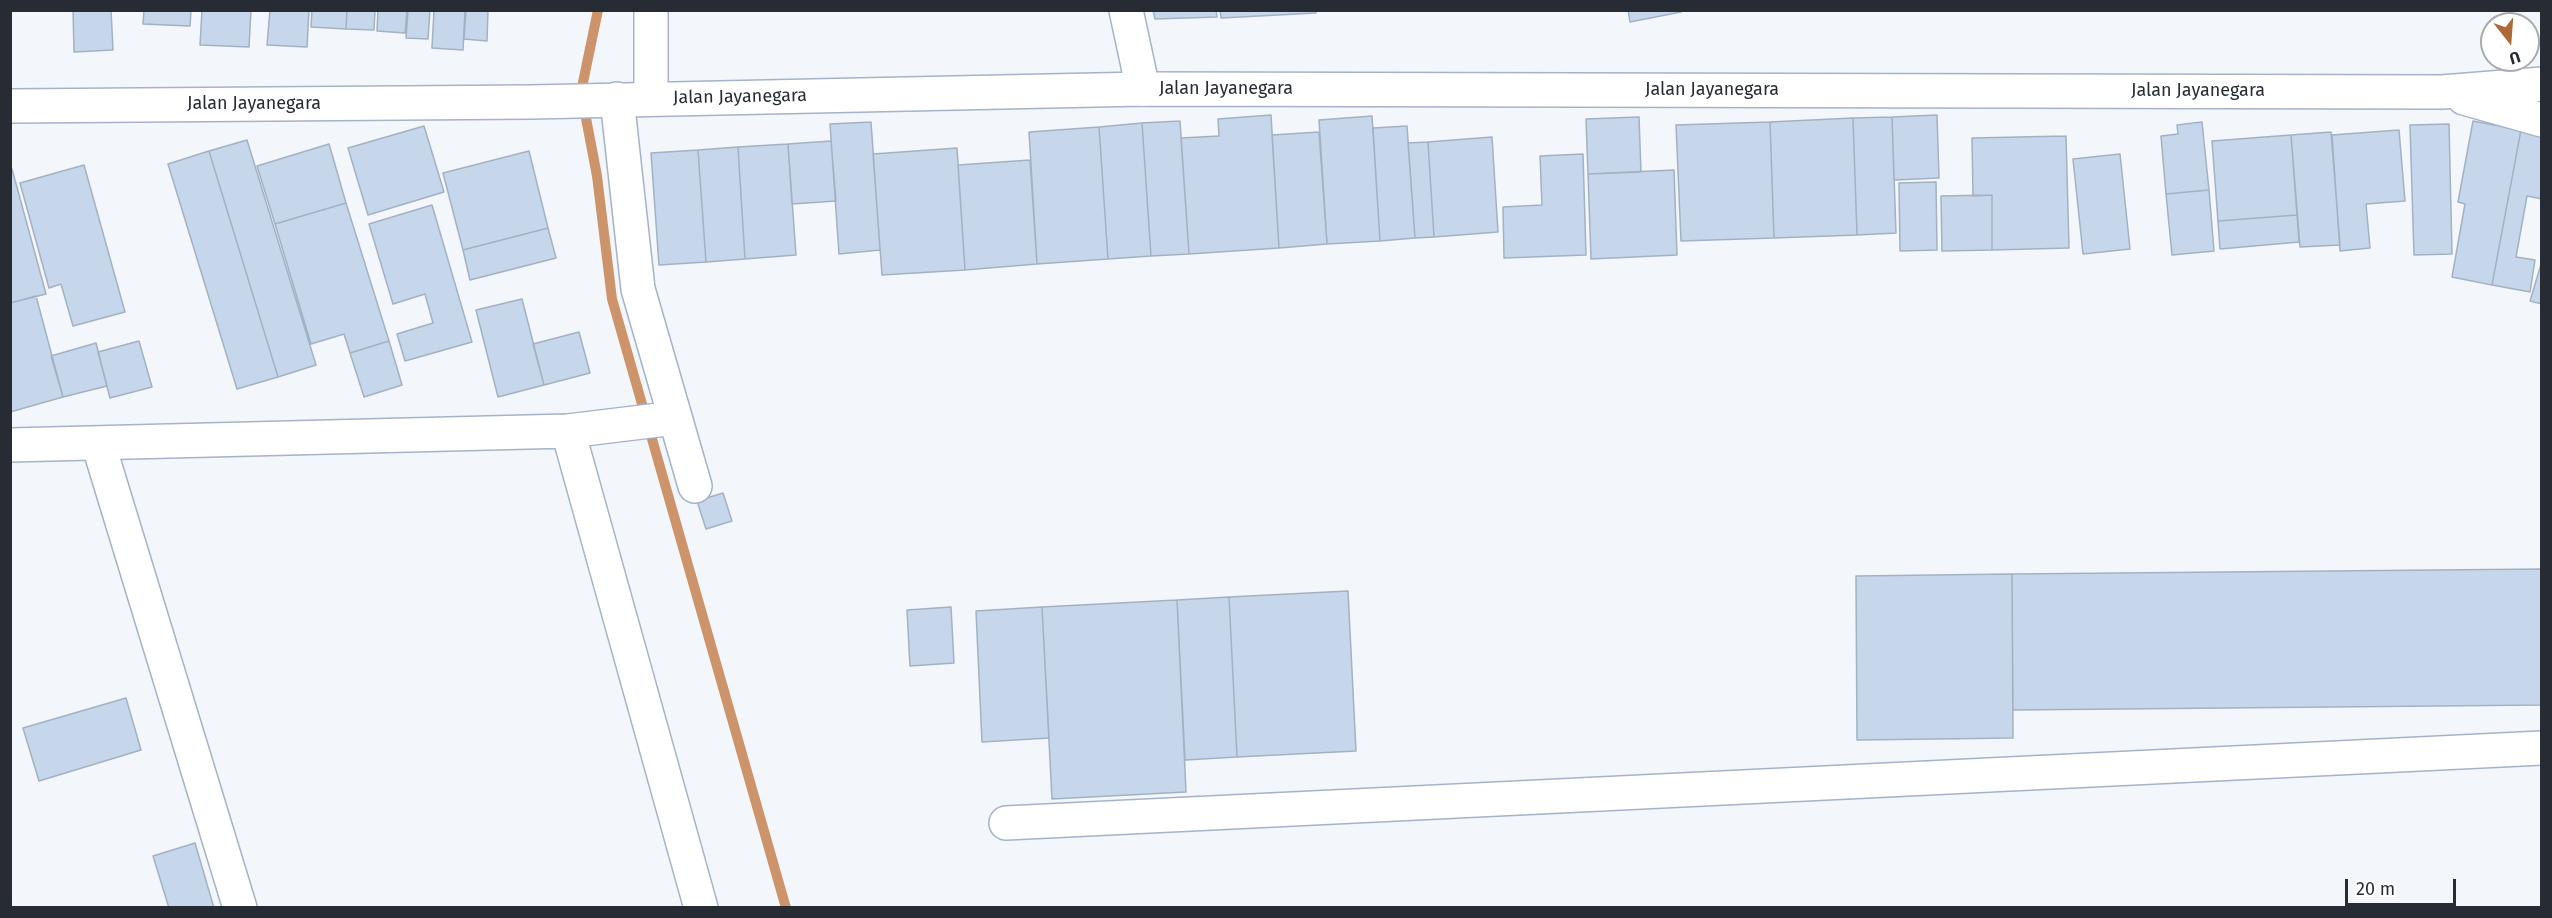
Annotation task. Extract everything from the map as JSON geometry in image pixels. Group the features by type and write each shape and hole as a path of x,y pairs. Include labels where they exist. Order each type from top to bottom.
{"main road":[{"path":"651,10 651,99"},
{"path":"1126,10 1143,89"},
{"name":"Jalan Jayanegara","path":"10,106 531,102 1143,89 2442,92 2541,84"},
{"name":"Jalan Jayanegara","path":"2442,92 2541,120"},
{"path":"610,100 638,289 666,419 695,486"},
{"path":"10,445 580,429 666,419"},
{"path":"580,429 701,908"},
{"path":"98,443 240,908"},
{"path":"1006,823 2541,748"}],"building":[{"path":"73,10 111,10 113,50 74,52"},
{"path":"144,10 191,10 190,26 143,24"},
{"path":"202,10 251,10 249,47 200,45"},
{"path":"270,10 309,10 307,47 267,45"},
{"path":"312,10 347,10 346,29 311,27"},
{"path":"347,10 375,10 374,30 346,29"},
{"path":"378,10 407,10 405,33 377,31"},
{"path":"408,10 430,10 428,39 406,38"},
{"path":"434,10 465,10 463,50 432,48"},
{"path":"466,10 488,10 487,41 464,39"},
{"path":"1153,10 1216,10 1217,17 1155,19"},
{"path":"1220,10 1316,10 1316,13 1221,18"},
{"path":"1628,10 1680,10 1681,12 1630,22"},
{"path":"1271,115 1279,248 1189,254 1181,138 1219,136 1218,119"},
{"path":"1937,115 1939,178 1894,180 1892,117"},
{"path":"1372,116 1380,241 1327,244 1319,120"},
{"path":"1639,117 1641,172 1588,174 1586,119"},
{"path":"1892,117 1896,233 1857,235 1853,118"},
{"path":"1853,118 1857,235 1774,238 1770,122"},
{"path":"1180,121 1189,254 1151,256 1142,123"},
{"path":"2473,121 2521,130 2492,285 2452,277 2465,204 2458,202"},
{"path":"871,122 880,250 839,254 830,124"},
{"path":"1770,122 1774,238 1681,241 1676,125"},
{"path":"2202,122 2209,190 2166,194 2161,136 2178,134 2177,125"},
{"path":"1142,123 1151,256 1108,259 1099,127"},
{"path":"2449,124 2452,254 2414,255 2410,125"},
{"path":"424,126 444,192 368,215 348,148"},
{"path":"1407,126 1415,238 1380,241 1373,128"},
{"path":"1099,127 1108,259 1037,264 1029,132"},
{"path":"2399,130 2405,201 2366,204 2370,248 2340,251 2332,135"},
{"path":"2521,130 2542,134 2542,199 2527,196 2516,257 2535,260 2530,292 2492,285"},
{"path":"1319,132 1327,244 1279,248 1272,135"},
{"path":"2331,132 2340,245 2300,247 2291,135"},
{"path":"2291,135 2297,215 2218,221 2212,141"},
{"path":"2066,136 2069,248 1992,250 1992,195 1973,196 1972,138"},
{"path":"1492,137 1498,232 1434,237 1428,142"},
{"path":"247,140 316,365 278,377 209,151"},
{"path":"831,141 836,201 792,204 788,144"},
{"path":"1428,142 1434,237 1415,238 1408,143"},
{"path":"329,144 346,203 275,224 257,166"},
{"path":"788,144 796,255 745,259 738,147"},
{"path":"738,147 745,259 706,262 698,150"},
{"path":"957,148 965,270 882,275 873,154"},
{"path":"698,150 706,262 659,265 651,153"},
{"path":"209,151 278,377 237,389 168,164"},
{"path":"529,151 548,228 463,250 443,173"},
{"path":"1583,154 1586,255 1504,258 1503,207 1542,205 1540,156"},
{"path":"2120,154 2130,249 2083,254 2073,159"},
{"path":"1030,160 1037,264 965,270 958,165"},
{"path":"84,165 125,312 73,326 61,284 49,288 20,183"},
{"path":"12,169 46,294 10,303 10,170"},
{"path":"1674,170 1677,255 1591,259 1588,174"},
{"path":"1936,182 1937,250 1900,251 1899,183"},
{"path":"2209,190 2214,251 2172,255 2166,194"},
{"path":"1992,195 1992,250 1942,251 1941,196"},
{"path":"346,203 389,341 350,353 344,334 311,344 275,224"},
{"path":"432,205 472,342 405,361 397,334 433,323 425,294 393,304 369,224"},
{"path":"2297,215 2299,242 2220,249 2218,221"},
{"path":"548,228 556,258 470,280 463,250"},
{"path":"2542,261 2542,304 2530,301"},
{"path":"36,296 63,397 10,412 10,303"},
{"path":"522,299 544,385 498,397 476,310"},
{"path":"579,332 590,373 544,385 533,344"},
{"path":"139,341 152,387 110,398 98,352"},
{"path":"389,341 402,385 364,397 350,353"},
{"path":"96,343 107,386 63,397 51,356"},
{"path":"723,493 732,521 706,529 697,501"},
{"path":"2542,569 2542,705 2013,710 2012,574"},
{"path":"2012,574 2013,738 1857,740 1856,576"},
{"path":"1348,591 1356,751 1237,757 1229,597"},
{"path":"1229,597 1237,757 1185,760 1177,600"},
{"path":"1177,600 1186,792 1052,799 1042,607"},
{"path":"951,607 954,663 910,666 907,610"},
{"path":"1042,607 1049,738 982,742 976,611"},
{"path":"126,698 141,750 39,781 23,728"},
{"path":"195,843 214,908 169,908 153,856"}],"waterway":[{"path":"598,10 581,92 597,176 612,299 786,908"}]}
